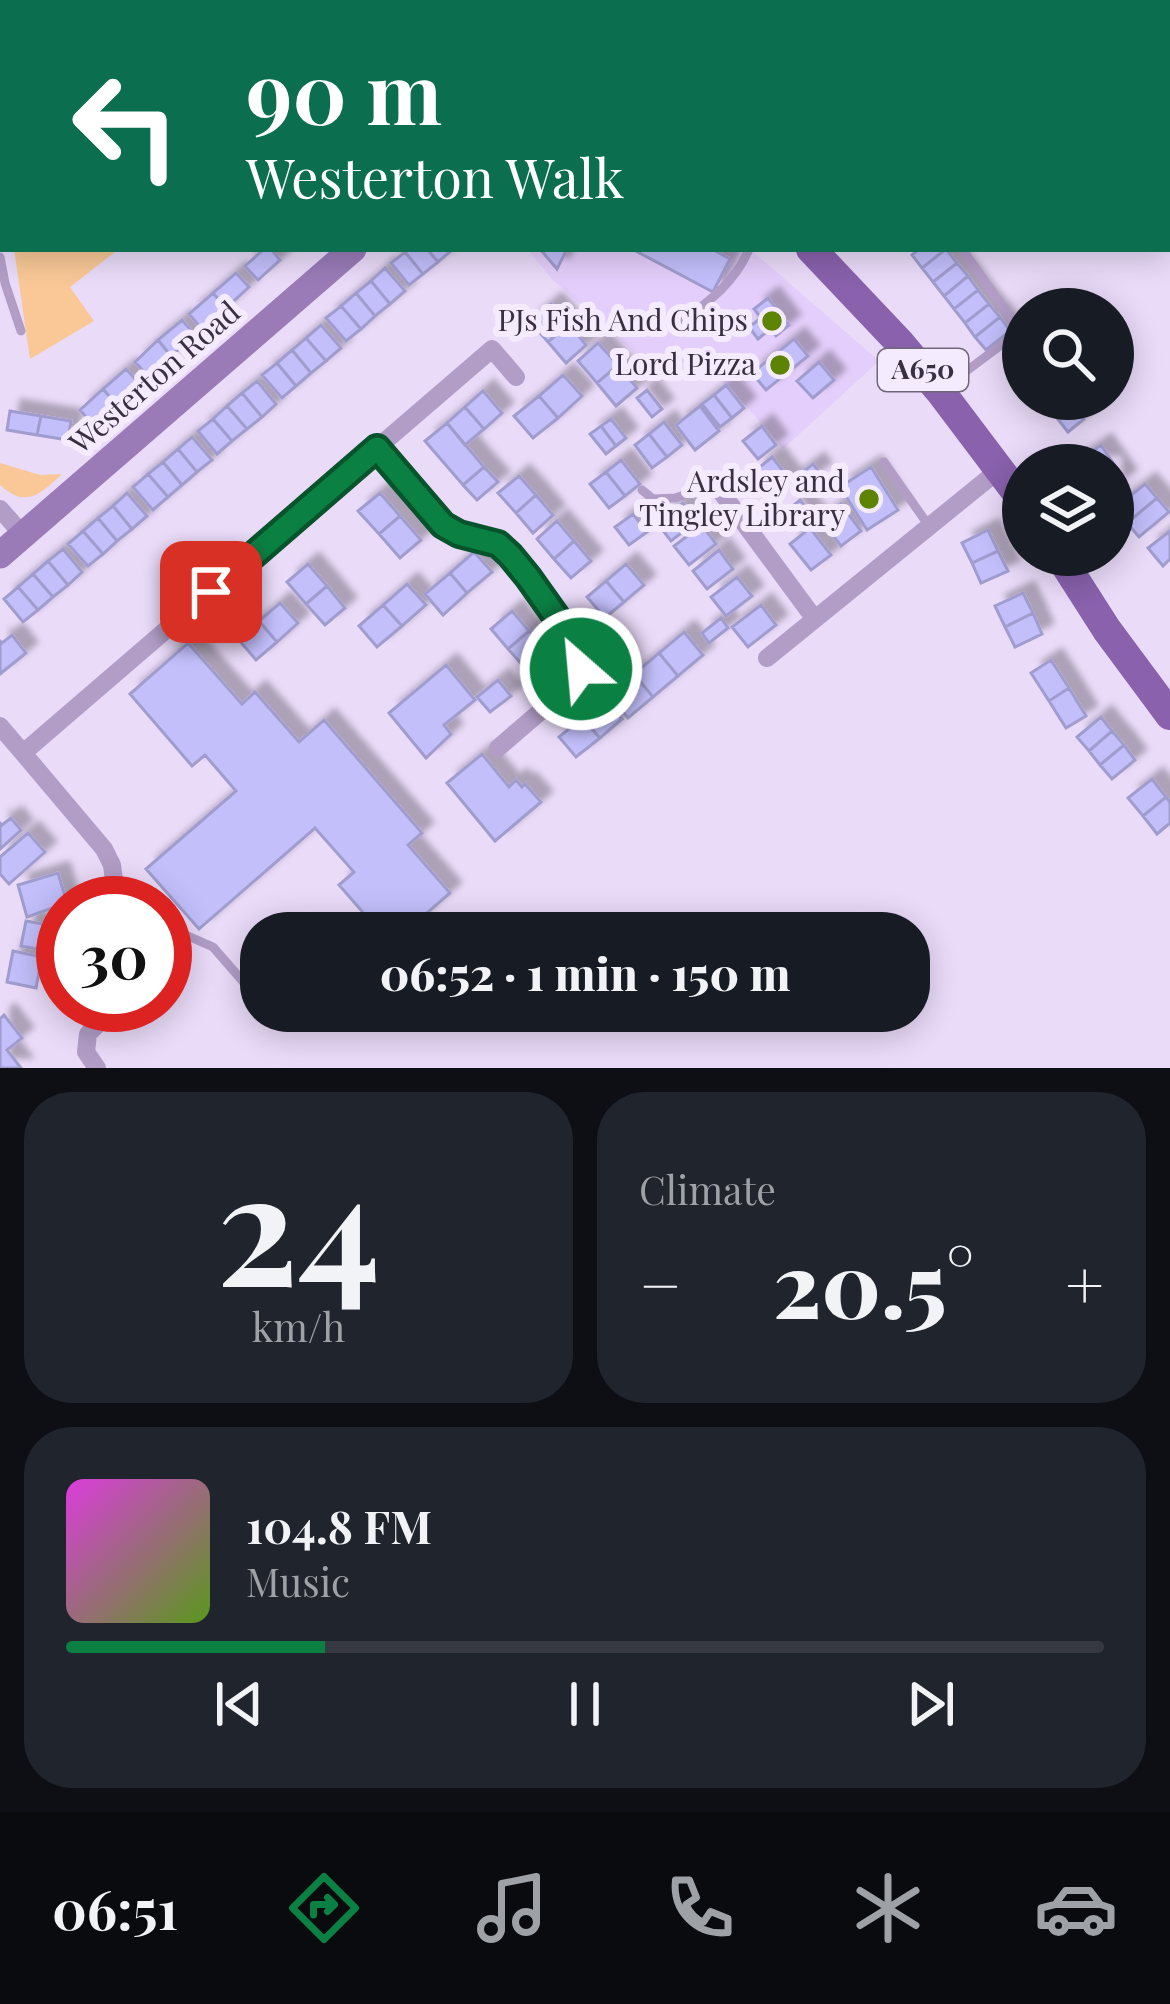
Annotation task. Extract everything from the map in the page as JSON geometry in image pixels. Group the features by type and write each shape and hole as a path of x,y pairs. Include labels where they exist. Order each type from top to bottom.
{"main road":[{"name":"A650","path":"814,252 899,342 1002,472"},
{"path":"1072,576 1170,715"}],"street":[{"name":"Westerton Road","path":"0,555 350,252"},
{"path":"23,753 492,349 516,377"},
{"path":"377,448 443,525 498,544 510,555 577,646 581,669 577,680 498,748"},
{"path":"766,658 1000,469"},
{"path":"716,485 814,618"},
{"path":"0,509 23,535"},
{"path":"0,726 104,849 113,876"},
{"path":"90,1032 86,1052 97,1068"}],"lane":[{"path":"679,323 719,293 741,268 748,252"},
{"path":"940,391 1020,331 964,252"},
{"path":"0,257 21,331"},
{"path":"884,462 929,526"},
{"path":"642,490 653,499 675,498 716,485"},
{"path":"192,938 213,947 240,977"}],"shaded area":[{"path":"14,252 115,252 70,287 94,321 30,359"},
{"path":"530,252 753,252 879,361 783,449 732,389 691,356 663,378 553,280"},
{"path":"0,463 40,475 62,474 40,493 18,496 0,485"}],"building":[{"path":"261,252 273,252 280,260 258,280 245,266"},
{"path":"405,252 430,252 438,262 423,274"},
{"path":"405,252 423,274 409,285 391,263"},
{"path":"430,252 450,252 438,262"},
{"path":"543,252 566,252 557,269"},
{"path":"638,252 717,252 730,259 713,292"},
{"path":"916,252 942,252 922,268 912,255"},
{"path":"942,252 948,252 957,263 933,282 922,268"},
{"path":"957,263 968,276 944,296 933,282"},
{"path":"385,268 405,291 390,304 371,281"},
{"path":"236,273 249,287 226,308 213,293"},
{"path":"968,276 978,290 954,309 944,296"},
{"path":"371,281 390,304 375,316 356,293"},
{"path":"978,290 989,304 965,323 954,309"},
{"path":"213,293 226,308 202,329 189,314"},
{"path":"356,293 375,316 361,329 341,306"},
{"name":"PJs Fish And Chips","path":"768,298 789,325 776,336 770,329 758,339 749,327 761,318 754,309"},
{"path":"551,304 569,324 548,342 530,322"},
{"path":"989,304 1000,317 975,337 965,323"},
{"path":"341,306 361,329 346,341 326,318"},
{"path":"1000,317 1002,337 986,350 975,337"},
{"path":"182,320 195,335 171,356 158,340"},
{"path":"569,324 586,345 566,363 548,342"},
{"path":"321,325 341,348 326,361 306,338"},
{"path":"306,338 326,361 311,373 292,350"},
{"name":"Lord Pizza","path":"794,339 808,356 766,390 752,373"},
{"path":"158,340 171,356 148,376 135,362"},
{"path":"598,343 618,365 597,383 578,361"},
{"path":"292,350 311,373 296,386 277,363"},
{"path":"819,362 834,380 813,398 797,381"},
{"path":"277,363 296,386 282,398 262,375"},
{"path":"618,365 637,388 616,406 597,383"},
{"path":"126,369 140,384 116,404 103,389"},
{"path":"563,375 582,396 558,418 539,396"},
{"path":"257,381 276,404 262,417 242,393"},
{"path":"726,385 744,408 732,418 714,395"},
{"path":"103,389 116,404 93,425 80,410"},
{"path":"647,390 662,409 652,417 637,398"},
{"path":"483,391 502,413 484,429 465,407"},
{"path":"242,393 262,417 247,429 227,406"},
{"path":"714,395 732,418 720,427 702,404"},
{"path":"539,396 558,418 533,438 514,416"},
{"path":"227,406 247,429 232,441 213,419"},
{"path":"700,406 719,431 695,450 676,425"},
{"path":"465,407 484,429 465,445 447,423"},
{"path":"10,411 41,416 37,435 7,430"},
{"path":"41,416 71,421 68,440 37,435"},
{"path":"213,419 232,441 217,454 198,431"},
{"path":"611,419 626,438 616,446 601,426"},
{"path":"1059,420 1083,420 1068,432"},
{"path":"664,422 682,445 667,457 649,434"},
{"path":"447,423 484,467 463,485 425,441"},
{"path":"601,426 616,446 606,454 590,434"},
{"path":"762,426 776,445 758,459 743,441"},
{"path":"649,434 667,457 652,468 635,445"},
{"path":"192,437 212,460 197,472 178,449"},
{"path":"178,449 197,472 182,485 163,462"},
{"path":"772,457 791,481 773,495 755,471"},
{"path":"621,460 640,484 625,496 606,472"},
{"path":"163,462 182,485 168,497 148,474"},
{"path":"813,464 820,473 799,489 792,480"},
{"path":"484,467 498,482 477,500 463,485"},
{"name":"Ardsley and Tingley Library","path":"871,467 898,510 867,530 840,487"},
{"path":"606,472 625,496 609,508 590,484"},
{"path":"148,474 168,497 153,510 133,487"},
{"path":"519,476 536,495 516,513 498,493"},
{"path":"1145,484 1157,498 1134,517 1134,493"},
{"path":"127,493 147,516 132,529 113,506"},
{"path":"380,493 400,516 379,534 358,511"},
{"path":"536,495 553,515 533,533 516,513"},
{"path":"1157,498 1169,512 1139,537 1134,517"},
{"path":"800,500 816,520 805,528 790,508"},
{"path":"683,503 697,521 671,541 657,523"},
{"path":"841,504 861,531 841,546 821,520"},
{"path":"113,506 132,529 117,541 98,518"},
{"path":"633,514 647,532 629,545 615,527"},
{"path":"400,516 421,540 400,558 379,534"},
{"path":"98,518 117,541 103,554 83,531"},
{"path":"557,521 574,541 554,559 537,539"},
{"path":"702,525 716,544 689,565 674,546"},
{"path":"810,528 831,555 811,570 790,544"},
{"path":"988,530 998,551 972,563 962,543"},
{"path":"83,531 103,554 88,566 68,544"},
{"path":"1170,531 1170,559 1163,566 1148,548"},
{"path":"574,541 591,561 571,578 554,559"},
{"path":"63,549 82,572 68,585 48,561"},
{"path":"719,550 733,569 707,589 693,571"},
{"path":"998,551 1002,574 981,583 972,563"},
{"path":"474,552 492,572 467,593 450,573"},
{"path":"48,561 68,585 53,597 33,574"},
{"path":"308,564 327,586 306,604 287,582"},
{"path":"626,564 644,585 624,602 606,581"},
{"path":"450,573 467,593 443,615 425,594"},
{"path":"33,574 53,597 38,610 18,587"},
{"path":"737,577 752,596 726,616 711,597"},
{"path":"606,581 624,602 605,618 587,597"},
{"path":"407,584 426,605 402,626 383,605"},
{"path":"327,586 345,608 325,625 306,604"},
{"path":"18,587 38,610 23,622 4,599"},
{"path":"1023,593 1033,613 1005,627 995,606"},
{"path":"280,603 298,623 277,642 259,621"},
{"path":"383,605 402,626 377,647 359,626"},
{"path":"761,605 776,625 748,647 732,627"},
{"path":"512,611 529,631 508,649 491,629"},
{"path":"1033,613 1042,634 1015,647 1005,627"},
{"path":"721,618 728,628 709,643 702,633"},
{"path":"259,621 277,642 256,660 238,639"},
{"path":"529,631 546,650 525,668 508,649"},
{"path":"684,632 703,655 678,676 659,653"},
{"path":"12,635 26,653 0,674 0,641"},
{"path":"188,643 242,704 255,692 299,742 324,720 422,833 408,845 450,893 428,912 363,912 339,885 354,872 315,828 199,929 192,921 192,876 152,876 146,869 236,791 205,755 192,766 130,694"},
{"path":"546,650 563,669 542,688 525,668"},
{"path":"659,653 678,676 653,697 634,674"},
{"path":"1051,660 1069,688 1049,701 1031,673"},
{"path":"446,665 475,700 444,725 451,734 426,758 389,713"},
{"path":"634,674 653,697 628,718 609,695"},
{"path":"498,680 511,696 490,712 477,697"},
{"path":"1069,688 1086,716 1066,728 1049,701"},
{"path":"605,699 622,719 600,738 582,718"},
{"path":"1101,717 1112,731 1089,751 1077,737"},
{"path":"582,718 600,738 576,757 559,737"},
{"path":"1112,731 1124,745 1100,765 1089,751"},
{"path":"1124,745 1135,760 1112,779 1100,765"},
{"path":"482,754 509,787 516,780 522,787 525,784 541,802 495,841 447,783"},
{"path":"1152,779 1166,797 1143,816 1128,798"},
{"path":"1166,797 1170,823 1157,834 1143,816"},
{"path":"11,818 21,830 0,849 0,823"},
{"path":"28,833 45,852 9,884 0,874 0,857"},
{"path":"36,880 36,914 27,917 18,885"},
{"path":"26,921 36,923 36,949 21,946"},
{"path":"13,951 36,956 36,988 7,982"},
{"path":"4,1015 22,1038 7,1050 21,1068 0,1068 0,1019"}],"place":[{"name":"PJs Fish And Chips","path":"772,321"},
{"name":"Lord Pizza","path":"780,365"},
{"name":"Ardsley and Tingley Library","path":"869,499"}],"route":[{"path":"211,592 377,448 443,525 498,544 510,555 577,646 581,669"}]}
